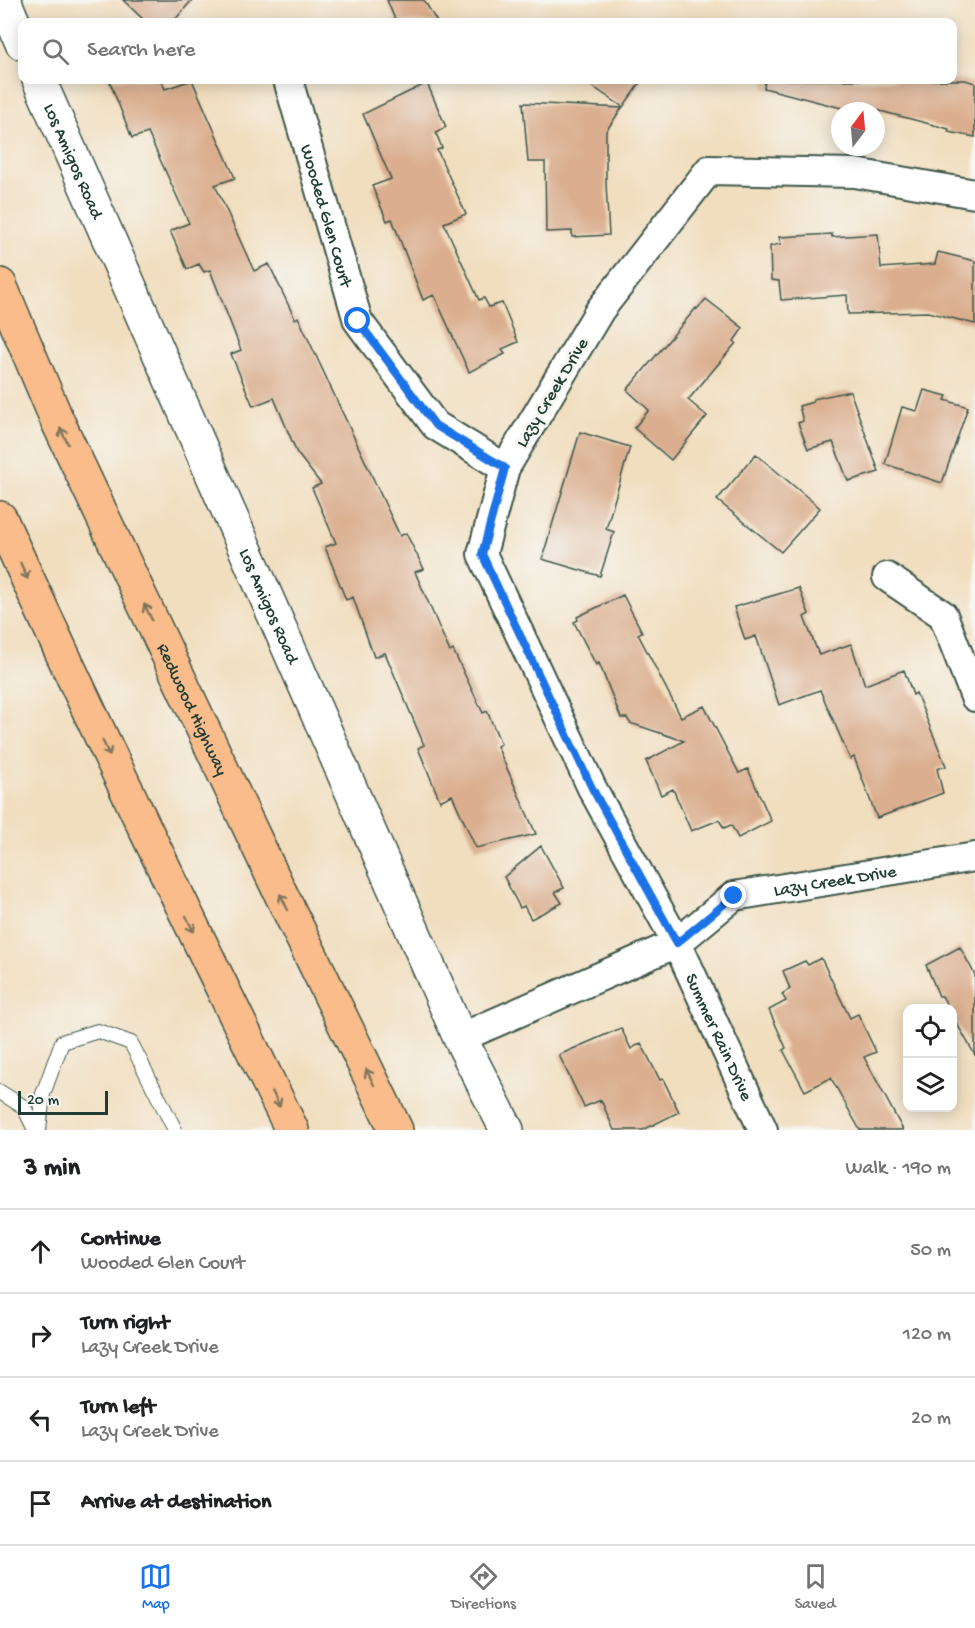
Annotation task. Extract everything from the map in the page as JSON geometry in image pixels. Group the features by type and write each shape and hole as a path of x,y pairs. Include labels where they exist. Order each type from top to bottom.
{"highway":[{"name":"Redwood Highway","path":"0,285 57,420 279,892 396,1130"},
{"path":"0,518 169,880 292,1130"}],"street":[{"path":"4,0 18,33"},
{"name":"Los Amigos Road","path":"41,84 460,1038 507,1130"},
{"name":"Wooded Glen Court","path":"289,84 358,321 435,425 505,468"},
{"name":"Lazy Creek Drive","path":"677,943 592,788 482,554 505,468 600,310 709,170 855,174 975,194"},
{"path":"888,577 943,615 975,697"},
{"name":"Lazy Creek Drive","path":"460,1038 677,943 734,896 975,857"},
{"name":"Summer Rain Drive","path":"677,943 763,1130"}],"lane":[{"path":"37,1130 43,1094 62,1042 98,1031 131,1043 175,1130"},
{"path":"0,1092 24,1107 37,1130"}],"building":[{"path":"123,0 192,0 176,18 142,18"},
{"path":"387,0 424,0 435,18 394,18"},
{"path":"957,80 965,80 975,83 975,137 948,132 949,129 885,112 885,102 831,102 831,105 764,88 764,84 957,84"},
{"path":"111,84 163,84 165,89 180,84 194,84 235,178 215,185 254,271 269,264 295,319 298,317 400,536 406,533 424,569 415,572 450,652 453,650 483,713 487,711 501,744 497,746 536,834 476,848 452,795 440,801 418,748 424,745 385,653 374,657 353,597 346,600 325,547 336,543 312,488 321,484 297,453 274,398 253,406 231,354 241,350 210,270 204,272 199,264 187,269 170,231 189,223 148,133 132,138"},
{"path":"427,84 446,127 436,133 442,148 437,150 466,214 444,223 479,300 484,298 489,307 502,303 518,342 502,349 505,354 469,372 434,295 423,300 392,219 387,221 372,186 391,179 363,114"},
{"path":"589,84 639,84 623,107"},
{"path":"523,103 622,108 606,131 609,235 572,237 572,231 546,232 545,162 528,162"},
{"path":"832,234 832,237 878,234 881,268 935,264 938,252 975,261 975,324 928,312 848,314 847,295 781,300 779,281 771,280 770,246 781,244 779,237"},
{"path":"706,299 743,328 734,341 736,343 688,400 707,416 671,460 634,428 649,410 627,390"},
{"path":"924,390 947,396 945,400 968,407 942,483 885,464 902,407 917,411"},
{"path":"850,391 879,472 848,481 833,442 808,449 798,423 803,421 799,406 813,402 813,399"},
{"path":"580,432 630,447 606,529 614,532 600,576 542,559"},
{"path":"756,454 820,508 781,552 717,500"},
{"path":"799,588 809,614 804,617 819,655 851,644 865,685 904,670 946,766 937,769 943,793 877,818 854,757 850,759 820,690 779,705 756,636 745,640 734,607"},
{"path":"623,595 642,632 638,634 681,717 704,706 739,773 748,769 771,821 738,838 731,825 724,828 719,820 691,831 673,789 661,795 646,761 684,741 630,723 627,718 621,718 599,663 596,665 574,622 578,620 577,617"},
{"path":"541,846 564,888 555,892 562,903 531,919 524,906 520,908 504,877"},
{"path":"960,947 975,975 975,1055 957,1024 957,1004 947,1004 942,996 939,996 926,965"},
{"path":"821,958 850,1018 858,1014 876,1052 864,1057 903,1130 860,1130 831,1078 805,1091 783,1050 786,1048 769,1010 786,1001 782,994 790,989 783,971 805,961 808,965"},
{"path":"621,1028 631,1049 641,1043 660,1080 663,1079 679,1112 643,1130 614,1130 601,1100 584,1107 559,1055"}],"route":[{"path":"358,321 435,425 505,468 482,554 592,788 677,943 734,896"}]}
